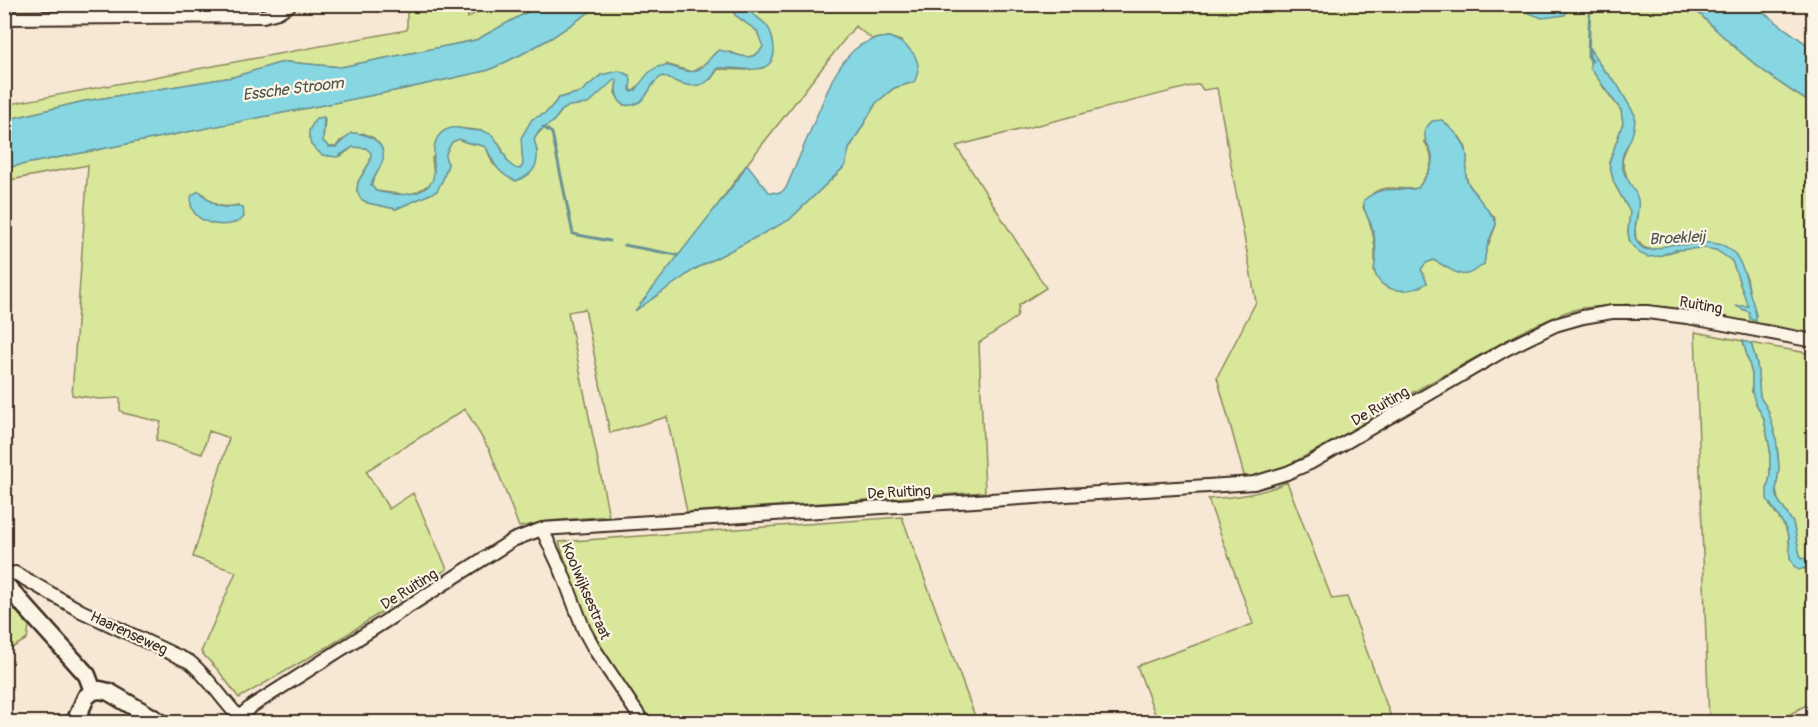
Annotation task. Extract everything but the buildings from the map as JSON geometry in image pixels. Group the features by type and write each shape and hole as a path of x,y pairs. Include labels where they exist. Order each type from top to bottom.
{"street":[{"path":"4,18 263,16 278,12 291,4"},
{"name":"Ruiting","path":"1582,317 1612,312 1647,312 1687,317 1814,341"},
{"name":"De Ruiting","path":"235,719 513,540 543,529 1254,483 1310,463 1535,333 1582,317"},
{"name":"Koolwijksestraat","path":"543,529 584,630 643,723"},
{"name":"Haarenseweg","path":"4,576 15,573 81,611 182,658 201,671 235,719"},
{"path":"4,583 87,675 93,691"},
{"path":"75,723 86,697 93,691 100,690 109,692 160,723"}],"green space":[{"path":"1526,4 1529,13 1569,5 1691,5 1749,59 1780,83 1813,104 1813,337 1666,307 1631,304 1582,308 1566,312 1527,329 1363,420 1361,426 1281,469 1245,479 1217,377 1256,302 1217,88 1203,90 1199,84 956,146 1046,288 1019,305 1017,317 979,343 985,492 687,512 667,417 610,433 585,309 568,312 609,516 549,521 519,527 490,451 465,409 366,471 389,509 413,493 447,569 331,645 239,698 201,652 236,572 193,557 229,438 209,431 202,454 156,440 161,422 123,413 120,410 120,398 99,399 72,395 88,165 5,181 5,168 489,70 551,38 600,5 731,5 735,15 757,31 764,47 756,55 747,57 727,51 692,72 666,64 632,92 619,71 601,75 581,92 559,98 546,113 540,116 522,148 523,165 520,169 510,166 499,143 483,131 458,128 432,158 434,177 432,183 417,192 406,195 376,191 371,185 379,168 382,150 374,138 363,133 340,141 336,147 329,147 323,141 325,119 315,121 309,131 328,156 341,156 353,147 366,148 372,153 370,162 358,182 357,191 361,199 368,203 396,209 437,191 448,164 445,157 447,151 452,142 459,139 486,147 493,164 516,181 537,151 534,140 540,131 565,107 588,103 615,78 617,81 615,93 623,105 646,96 656,79 663,76 689,85 711,79 718,69 763,68 767,26 743,5","holes":["855,26 872,39 889,37 901,41 914,82 894,88 876,103 849,149 845,166 789,220 695,269 650,300 747,164","1591,51 1602,68 1617,84 1631,136 1622,160 1628,182 1635,193 1636,239 1648,249 1684,244 1734,252 1747,278 1756,315 1742,290 1734,265 1727,256 1718,251 1699,248 1677,250 1659,256 1630,243 1628,232 1630,212 1614,183 1609,163 1623,123 1621,110 1603,87","1459,136 1466,148 1465,172 1468,183 1485,209 1494,216 1496,225 1486,251 1484,264 1440,263 1433,260 1421,269 1427,283 1374,272 1374,239 1363,207 1371,195 1379,190 1418,188 1431,165 1431,154 1424,141","201,192 218,205 238,205 234,223 211,223"]},
{"path":"407,5 467,5 468,18 487,5 540,5 476,40 341,67 286,62 233,77 85,101 5,120 4,105 407,30"},
{"path":"1695,332 1743,341 1752,374 1752,392 1764,419 1770,449 1770,476 1767,490 1770,505 1784,525 1789,537 1790,558 1804,569 1813,565 1813,701 1777,722 1709,722"},
{"path":"1751,343 1813,354 1813,557 1801,560 1793,523 1778,500 1776,491 1778,453 1768,410 1760,397 1757,364"},
{"path":"1287,482 1332,599 1347,597 1393,722 1158,722 1137,666 1253,624 1208,499 1258,492"},
{"path":"902,517 977,722 644,722 580,630 569,573 559,542"},
{"path":"4,597 29,626 27,639 5,652"}],"water":[{"path":"1569,4 1565,15 1542,18 1529,13 1526,5"},
{"name":"Essche Stroom","path":"540,5 600,5 551,38 489,70 5,168 5,120 85,101 233,77 286,62 341,67 476,40"},
{"path":"731,5 743,5 769,28 774,48 773,58 768,65 753,69 718,68 704,84 692,86 663,76 655,82 640,102 630,105 625,105 619,100 615,79 588,104 569,106 561,111 553,122 538,132 534,140 537,154 536,165 529,174 516,181 497,168 486,147 459,139 452,142 447,151 445,157 448,164 437,191 396,209 368,203 361,199 357,191 358,182 370,162 371,153 366,148 353,147 337,157 322,155 311,145 309,131 316,118 324,117 323,141 329,147 336,147 351,133 368,136 378,142 383,152 383,159 371,185 376,191 390,194 414,193 427,187 434,176 434,153 437,138 442,132 451,128 489,133 496,139 507,161 520,169 523,165 521,138 532,119 546,113 559,98 581,92 601,75 619,71 629,75 632,92 657,67 669,66 693,72 702,68 719,50 749,57 759,52 763,47 757,31 735,15"},
{"path":"1691,5 1753,5 1813,49 1813,104 1780,83 1749,59"},
{"path":"889,37 903,44 913,54 917,60 917,74 914,82 894,88 876,103 849,149 845,166 789,220 695,269 635,311 738,179 747,164 769,192 780,193 786,188 832,80 848,55 869,41"},
{"path":"1590,49 1602,68 1617,84 1635,115 1633,133 1623,153 1622,165 1638,200 1635,238 1638,244 1650,250 1673,244 1715,243 1731,250 1737,256 1745,274 1756,321 1750,319 1749,312 1736,306 1748,306 1732,261 1716,250 1703,248 1675,250 1648,257 1639,253 1630,243 1628,232 1630,212 1614,183 1609,163 1623,123 1621,110 1590,68"},
{"path":"1442,120 1463,144 1467,156 1467,182 1496,223 1487,246 1484,264 1476,270 1458,274 1433,260 1421,269 1427,283 1414,289 1398,290 1384,285 1375,273 1375,240 1364,208 1364,200 1385,190 1418,188 1432,162 1431,152 1425,139 1425,129 1432,121"},
{"path":"199,191 219,206 243,207 244,217 228,224 209,222 201,218 194,212 191,205 192,195"},
{"path":"1743,341 1751,343 1757,364 1760,397 1768,410 1776,437 1779,468 1776,491 1778,500 1793,523 1801,559 1813,557 1813,565 1799,570 1790,558 1789,537 1784,525 1767,499 1770,449 1764,419 1752,392 1752,374"}],"waterway":[{"name":"Broekleij","path":"1590,4 1588,56 1592,61"},
{"path":"543,127 552,133 573,234 610,241"},
{"path":"624,245 677,255"}]}
